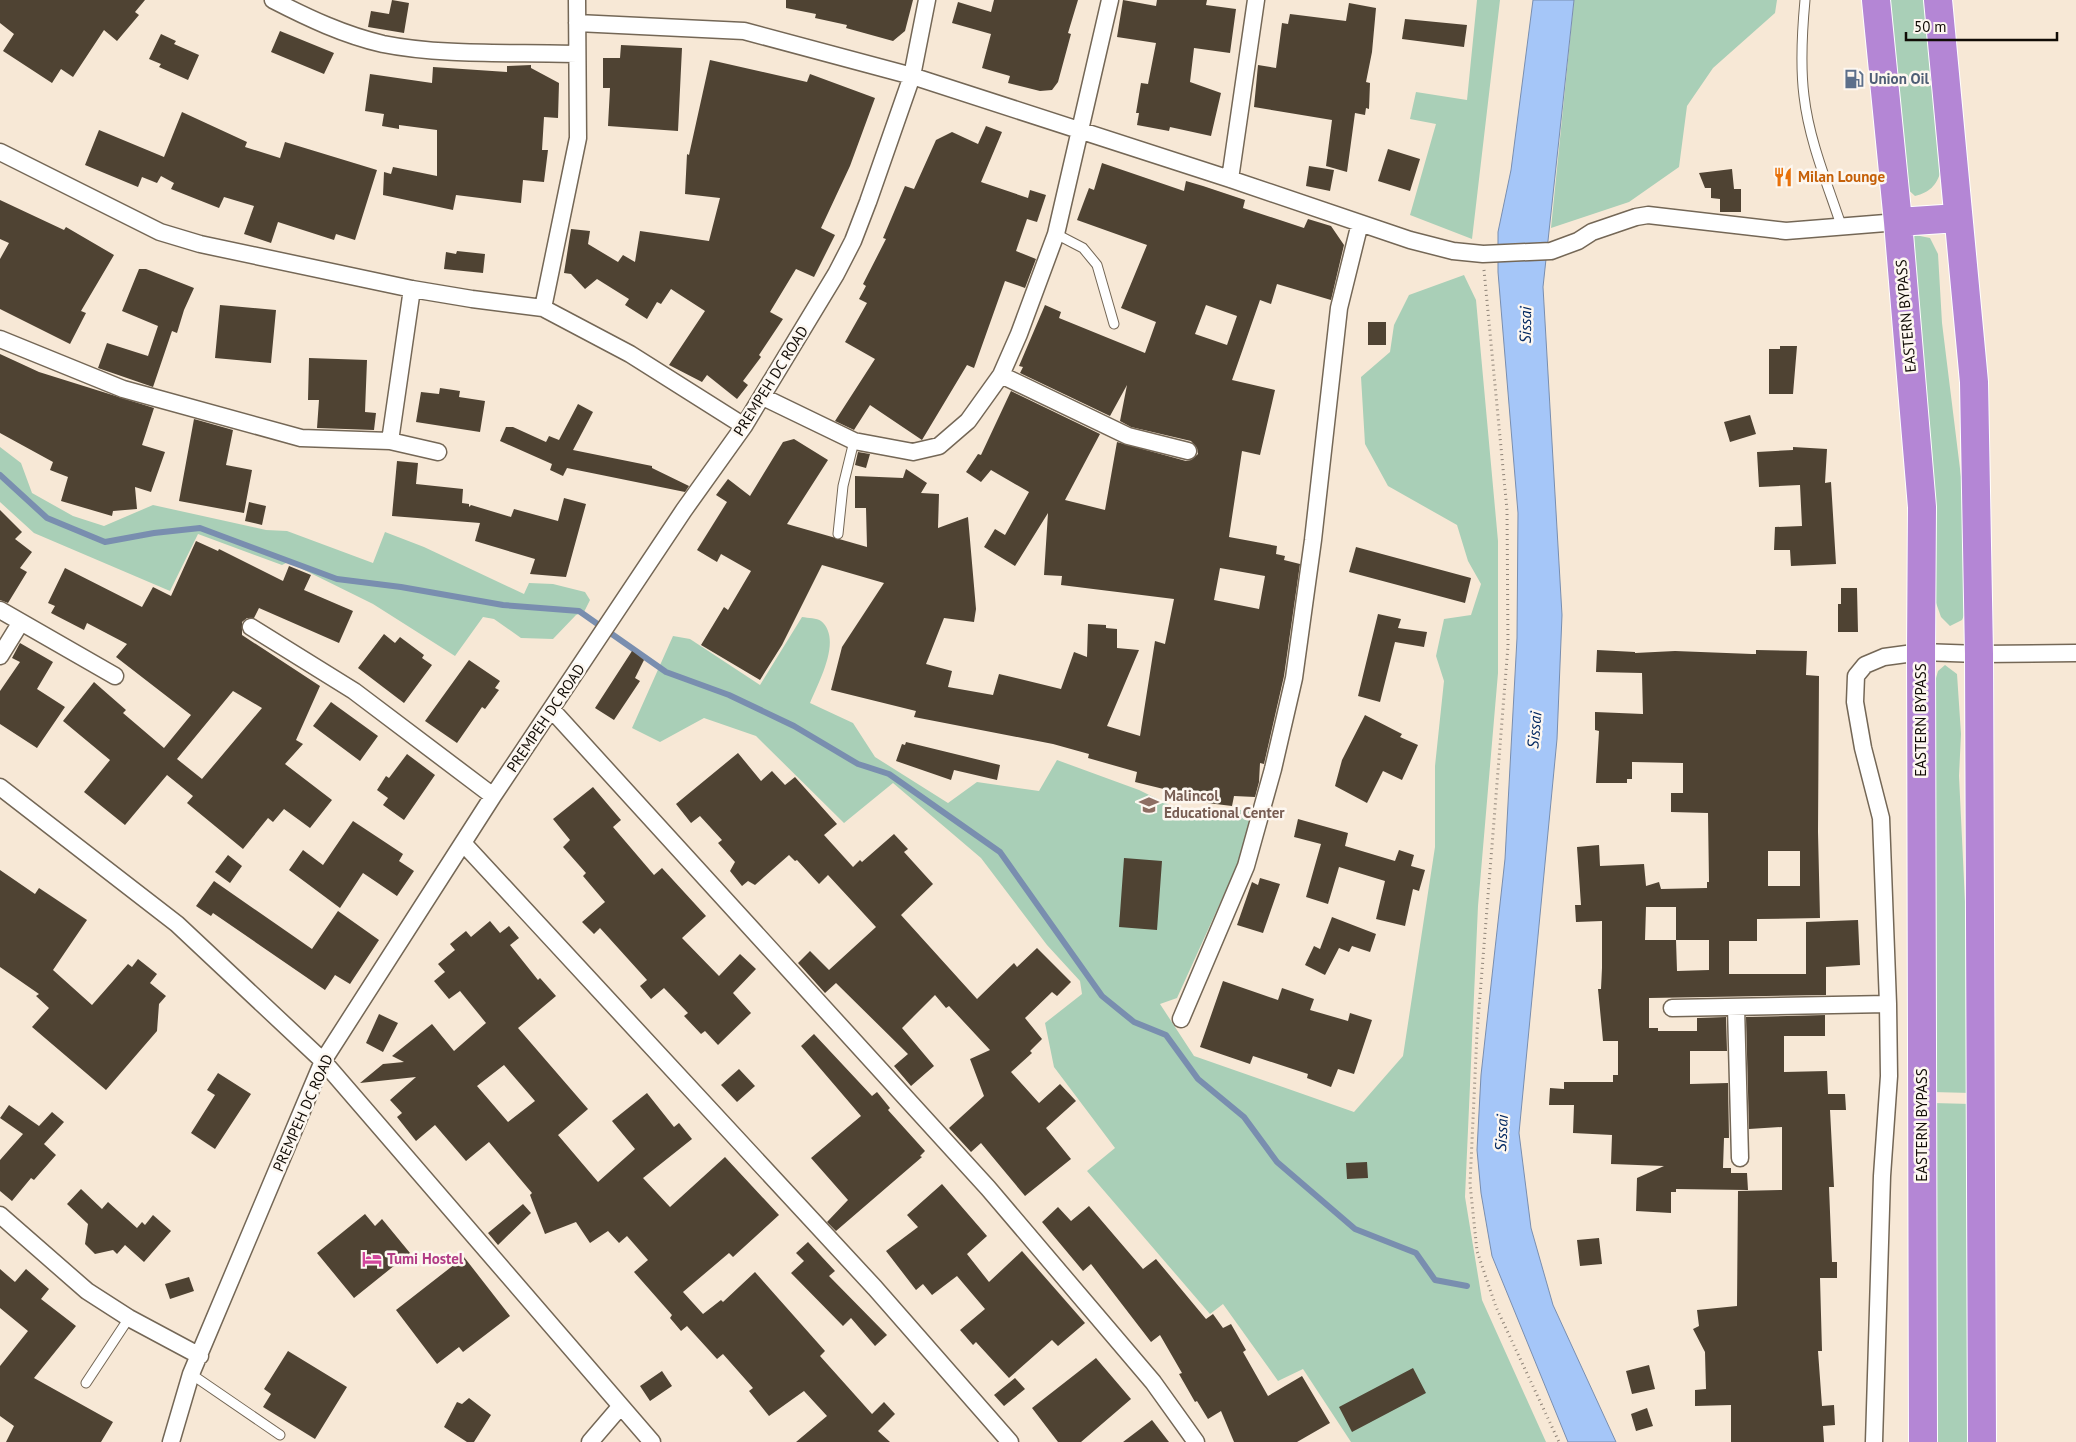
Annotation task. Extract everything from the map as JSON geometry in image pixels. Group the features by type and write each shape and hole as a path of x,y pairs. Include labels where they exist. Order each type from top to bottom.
{"highway":[{"name":"EASTERN BYPASS","path":"1876,0 1898,222 1922,507 1923,1442"},
{"path":"1938,0 1974,382 1979,654 1982,1442"},
{"path":"1898,222 1958,218"}],"street":[{"path":"273,0 332,29 382,44 418,50 578,54"},
{"path":"543,308 578,138 577,0"},
{"name":"PREMPEH DC ROAD","path":"171,1442 191,1374 323,1061 493,796 684,510 763,397 836,274 853,241 912,76 927,0"},
{"path":"763,397 854,441 914,452 939,446 968,421 1001,375 1019,334 1056,234 1110,0"},
{"path":"1230,179 1256,0"},
{"path":"578,23 744,31 912,76 1431,246 1488,254 1551,251 1578,241 1592,232 1636,217 1648,215 1786,231 1841,225 1898,222"},
{"path":"0,152 160,232 200,244 300,267 412,289 543,308 630,354 744,426"},
{"path":"1181,1019 1246,866 1273,769 1294,678 1313,540 1339,308 1360,223"},
{"path":"390,441 412,289"},
{"path":"0,339 123,389 300,438 390,441 438,452"},
{"path":"1001,375 1128,436 1188,451"},
{"path":"0,610 115,676"},
{"path":"0,656 21,622"},
{"path":"250,627 354,691 493,796"},
{"path":"1874,1442 1882,1176 1889,1076 1888,1004 1881,818 1863,748 1855,702 1856,676 1865,665 1884,657 1921,652 1979,654 2076,653"},
{"path":"552,710 988,1188 1153,1382 1196,1442"},
{"path":"0,787 177,924 323,1061 652,1442"},
{"path":"463,843 875,1288 1010,1442"},
{"path":"1672,1008 1888,1004"},
{"path":"1736,1007 1740,1158"},
{"path":"0,1216 87,1291 129,1318 200,1356"},
{"path":"590,1442 620,1407"}],"lane":[{"path":"1805,0 1802,41 1804,97 1816,150 1841,225"},
{"path":"1056,234 1083,248 1094,260 1114,324"},
{"path":"838,534 843,486 854,441"},
{"path":"86,1383 129,1318"},
{"path":"191,1374 280,1435"}],"path":[{"path":"1488,254 1507,510 1508,646 1477,1033 1470,1184 1477,1251 1496,1307 1559,1442"}],"green space":[{"path":"1477,0 1500,0 1472,239 1410,215 1436,124 1410,119 1416,92 1467,100"},
{"path":"1574,0 1777,0 1775,13 1713,68 1687,106 1679,167 1629,202 1551,228"},
{"path":"1884,0 1924,0 1941,171 1932,188 1925,193 1915,196 1902,184"},
{"path":"1915,235 1930,238 1938,254 1942,323 1963,493 1966,611 1962,620 1950,626 1941,617 1935,600 1931,458 1907,247"},
{"path":"1464,275 1476,300 1498,541 1498,673 1478,906 1465,1197 1482,1300 1546,1442 1351,1442 1303,1369 1278,1381 1223,1304 1210,1314 1087,1171 1115,1148 1054,1067 1045,1023 1082,994 1080,981 1047,945 981,858 893,783 844,823 756,736 704,718 660,742 632,728 673,636 690,639 760,685 802,617 812,618 821,621 827,629 830,639 827,661 810,703 853,723 875,757 948,803 977,782 1039,791 1057,760 1139,790 1190,815 1227,810 1254,810 1241,857 1177,998 1160,1004 1194,1056 1354,1112 1403,1056 1435,847 1435,766 1444,681 1436,656 1444,619 1471,615 1481,584 1468,561 1457,525 1388,486 1365,444 1361,377 1390,352 1394,325 1409,295"},
{"path":"0,447 21,463 32,493 73,516 104,526 153,505 266,530 287,531 373,563 385,532 424,547 524,594 529,583 553,584 585,592 590,600 584,612 576,615 553,639 521,638 494,619 483,617 455,656 373,604 288,562 282,565 198,534 170,591 34,533 0,502"},
{"path":"1945,665 1957,674 1961,734 1959,776 1972,1048 1971,1093 1932,1092 1931,696 1938,671"},
{"path":"1933,1103 1971,1104 1967,1442 1934,1442"}],"water":[{"name":"Sissai","path":"1533,0 1574,0 1543,287 1562,615 1557,739 1519,1133 1531,1228 1553,1305 1616,1442 1568,1442 1492,1256 1481,1193 1477,1150 1481,1075 1505,859 1517,638 1518,513 1498,272 1498,232 1511,170"}],"building":[{"path":"0,0 145,0 135,12 139,15 117,41 104,30 73,77 61,69 52,83 3,51 14,34 0,23"},
{"path":"392,0 409,3 404,33 368,27 371,11 389,14"},
{"path":"786,0 913,0 905,31 893,41 846,28 847,25 815,18 816,14 786,8"},
{"path":"994,0 1078,0 1068,33 1071,34 1058,82 1052,90 1040,91 1008,83 1010,76 982,68 991,34 952,23 958,2 991,12"},
{"path":"1123,0 1156,6 1157,0 1207,0 1206,5 1236,9 1230,53 1194,48 1190,82 1221,93 1211,136 1170,127 1169,131 1137,125 1139,113 1136,113 1141,83 1148,84 1156,43 1117,37"},
{"path":"1349,3 1376,8 1372,52 1366,82 1370,83 1369,109 1366,108 1365,115 1355,113 1347,172 1326,166 1332,120 1254,107 1258,65 1276,68 1282,23 1288,24 1290,14 1346,21"},
{"path":"1405,19 1467,25 1464,47 1402,39"},
{"path":"280,31 334,53 324,74 271,52"},
{"path":"161,34 176,41 174,44 199,55 188,80 159,67 161,64 149,59"},
{"path":"621,45 682,48 678,131 608,126 610,88 603,88 603,58 620,58"},
{"path":"710,60 807,82 810,74 875,98 850,166 821,228 835,235 814,277 796,269 770,312 783,319 759,355 761,357 743,381 748,385 737,399 707,375 702,382 669,365 705,311 671,289 661,304 657,302 647,319 625,305 629,299 597,279 585,289 571,274 564,273 571,229 590,231 588,244 618,262 623,255 635,262 640,231 709,241 720,198 685,194 687,154 689,155"},
{"path":"531,65 531,68 559,83 558,118 544,117 542,150 548,150 544,182 523,180 521,203 456,195 453,210 383,195 384,172 391,174 393,167 437,176 437,130 399,125 399,129 382,126 384,114 365,111 370,74 432,83 433,67 507,72 507,66"},
{"path":"182,112 247,142 245,147 280,158 285,142 377,170 355,240 336,234 334,240 278,222 271,243 244,234 254,206 224,197 219,208 171,189 174,183 161,176 157,183 142,177 138,187 85,165 99,130 164,157"},
{"path":"986,126 1002,132 981,182 1028,198 1030,190 1046,195 1037,222 1027,219 1016,251 1036,259 1025,288 1005,281 974,368 967,365 922,440 870,405 854,430 835,421 875,359 845,342 867,303 859,299 866,286 863,284 886,239 883,238 905,186 914,189 936,140 952,132 978,144"},
{"path":"1388,149 1420,159 1410,191 1378,181"},
{"path":"1102,163 1184,191 1186,181 1245,200 1243,208 1304,228 1308,219 1331,226 1344,245 1331,300 1277,284 1271,304 1260,300 1232,380 1275,390 1260,455 1242,451 1229,537 1277,546 1276,554 1285,556 1284,560 1300,564 1284,676 1264,764 1260,763 1259,782 1255,797 1234,796 1232,806 1183,800 1184,794 1135,782 1137,772 1088,758 1089,754 1053,744 914,717 916,711 831,690 842,647 884,583 822,565 782,645 760,680 701,645 724,607 728,610 751,571 721,554 717,562 697,550 727,502 716,495 728,479 750,496 783,442 794,439 828,460 787,524 867,547 866,508 855,508 855,476 903,478 906,469 927,483 921,493 939,494 938,528 968,517 976,609 974,622 944,618 926,664 952,671 948,687 993,695 999,674 1061,689 1074,652 1087,657 1088,624 1106,625 1106,628 1117,629 1117,648 1139,650 1107,726 1140,736 1155,641 1165,644 1174,599 1061,585 1062,576 1044,575 1048,513 1015,566 984,547 995,529 1005,535 1029,492 991,470 981,482 966,472 978,454 981,455 1011,391 1100,434 1065,500 1105,510 1117,442 1186,461 1191,460 1198,454 1197,448 1191,441 1131,427 1120,421 1127,385 1110,416 1020,373 1023,367 1019,366 1045,305 1061,312 1059,318 1145,353 1156,322 1121,308 1147,245 1077,220 1089,188 1094,190","holes":["1206,305 1237,316 1227,345 1195,334","1220,568 1265,576 1259,609 1214,600"]},
{"path":"1309,166 1334,170 1330,191 1306,186"},
{"path":"1732,169 1734,189 1741,189 1741,212 1720,212 1720,199 1711,198 1711,188 1705,188 1699,173"},
{"path":"0,200 64,230 66,227 114,255 81,311 86,313 70,344 0,309 0,259 9,243 0,239"},
{"path":"457,251 485,254 483,273 444,269 446,252 456,254"},
{"path":"139,269 146,269 194,288 184,310 177,333 172,331 153,387 98,368 107,343 148,356 158,326 122,311"},
{"path":"220,305 276,310 271,363 215,358"},
{"path":"1368,322 1386,322 1386,345 1368,345"},
{"path":"1780,346 1797,346 1793,394 1769,394 1769,349 1780,349"},
{"path":"0,354 39,372 154,408 142,445 165,452 151,492 135,487 137,509 113,511 112,516 61,501 68,477 50,470 53,462 0,433"},
{"path":"309,358 367,360 365,412 376,413 374,430 317,428 319,400 308,400"},
{"path":"440,388 460,391 459,397 485,401 480,432 416,422 421,392 439,394"},
{"path":"578,404 593,412 573,450 652,466 652,468 689,486 685,492 567,468 563,476 550,470 552,464 500,441 506,427 513,427 546,442 549,436 559,440"},
{"path":"1750,415 1756,434 1730,442 1724,422"},
{"path":"194,419 233,430 226,465 252,470 244,513 179,501"},
{"path":"1793,447 1827,449 1825,483 1831,482 1836,564 1791,566 1790,550 1774,550 1775,527 1802,526 1800,485 1759,487 1757,452 1793,450"},
{"path":"858,452 870,454 866,468 855,465"},
{"path":"397,461 418,463 416,484 463,489 462,503 469,504 469,507 471,505 511,517 514,509 558,521 564,498 586,504 566,577 530,574 535,559 475,541 480,523 392,516"},
{"path":"249,502 266,506 262,525 245,521"},
{"path":"0,510 22,532 15,539 32,552 20,568 27,572 8,603 0,600"},
{"path":"196,541 218,551 219,549 283,581 289,566 311,575 304,590 353,611 339,643 259,608 254,618 247,618 242,622 242,635 320,686 296,740 303,744 285,764 332,800 310,828 284,809 273,822 268,818 243,849 187,803 193,796 167,775 125,825 84,792 110,760 63,721 94,682 126,710 123,713 164,748 191,715 116,657 127,644 87,623 84,630 51,613 55,606 48,603 65,568 142,607 153,587 171,596","holes":["233,691 262,708 202,779 177,759"]},
{"path":"1356,547 1471,578 1465,603 1349,572"},
{"path":"1841,588 1857,588 1858,632 1838,632 1838,604 1841,604"},
{"path":"1378,614 1401,619 1398,628 1427,632 1424,647 1395,642 1380,702 1358,696"},
{"path":"384,634 395,643 400,637 424,655 422,658 432,665 404,703 358,668"},
{"path":"20,643 53,662 37,689 65,707 37,748 0,724 0,691 20,662 12,658"},
{"path":"1597,650 1635,653 1675,651 1752,654 1756,654 1756,650 1807,651 1806,675 1819,676 1818,832 1820,918 1757,919 1757,941 1729,941 1729,974 1806,974 1806,922 1858,920 1860,965 1826,967 1826,995 1649,998 1649,1028 1658,1028 1658,1031 1697,1031 1697,1018 1726,1017 1727,1051 1690,1051 1690,1084 1728,1083 1729,1138 1724,1138 1723,1168 1731,1168 1731,1173 1747,1173 1748,1190 1676,1189 1676,1192 1671,1192 1671,1213 1636,1211 1637,1178 1664,1166 1611,1164 1612,1135 1573,1133 1574,1105 1549,1105 1550,1088 1564,1089 1564,1082 1613,1082 1613,1075 1618,1075 1618,1041 1603,1041 1598,989 1601,989 1602,921 1576,922 1575,905 1581,905 1577,847 1599,845 1600,866 1644,864 1646,886 1659,882 1661,889 1707,888 1707,882 1709,882 1708,813 1671,812 1671,793 1683,793 1683,763 1632,762 1632,779 1627,779 1627,783 1596,783 1599,731 1595,730 1595,712 1643,714 1642,673 1596,672","holes":["1768,851 1800,851 1800,886 1768,886","1646,907 1676,907 1676,940 1645,940","1676,940 1709,940 1709,970 1677,971"]},
{"path":"632,651 644,660 635,678 640,681 614,720 595,708"},
{"path":"469,660 500,681 495,688 499,690 485,709 482,707 457,743 425,721"},
{"path":"331,702 378,736 360,761 313,726"},
{"path":"1365,715 1402,734 1400,737 1418,745 1402,780 1383,771 1367,803 1335,786 1342,760"},
{"path":"906,742 1000,765 997,780 954,770 951,780 896,761 902,744 905,745"},
{"path":"738,753 761,781 772,771 785,785 795,777 837,824 824,835 853,867 860,860 862,862 894,834 908,849 904,852 933,884 901,915 977,999 1014,963 1017,967 1037,948 1071,982 1057,996 1052,992 1025,1018 1042,1039 1030,1051 1032,1053 1011,1072 1039,1103 1060,1084 1076,1101 1046,1128 1071,1159 1025,1196 981,1143 971,1152 949,1128 984,1096 970,1059 990,1050 949,1006 946,1008 935,995 902,1028 934,1066 911,1086 894,1066 908,1054 836,983 825,993 798,963 810,951 829,970 876,927 828,875 819,884 797,860 795,861 789,855 755,885 748,881 742,886 730,871 735,862 718,843 722,840 700,816 691,823 676,804"},
{"path":"407,754 435,775 404,820 383,805 388,798 377,790 386,776 389,778"},
{"path":"593,787 621,820 613,827 654,875 662,868 706,916 682,938 719,976 740,954 756,969 733,993 751,1013 718,1045 705,1031 701,1034 684,1016 688,1013 664,988 651,999 640,986 647,980 600,928 594,934 582,922 605,902 583,876 586,873 563,847 570,840 553,819"},
{"path":"1298,819 1348,833 1345,846 1395,861 1399,850 1414,855 1411,866 1425,870 1419,891 1413,889 1405,926 1376,919 1385,881 1339,867 1328,904 1306,897 1321,844 1294,837"},
{"path":"353,821 403,854 399,861 414,871 397,896 363,873 340,908 289,870 303,850 323,865"},
{"path":"228,855 242,866 230,883 215,872"},
{"path":"1124,858 1162,861 1157,930 1119,927"},
{"path":"0,870 35,894 39,888 87,920 53,970 92,1005 128,964 132,967 138,959 157,974 150,983 166,996 159,1004 157,1031 106,1090 32,1027 49,1008 36,996 39,994 0,967"},
{"path":"1260,878 1280,884 1263,933 1237,925 1252,882 1258,885"},
{"path":"214,881 312,949 338,911 379,940 350,984 335,975 325,990 213,913 211,916 196,906"},
{"path":"1332,917 1376,934 1370,952 1352,946 1349,952 1339,948 1325,975 1305,965 1314,946 1320,949"},
{"path":"490,921 500,933 509,926 519,938 510,945 538,980 540,978 556,996 518,1028 588,1109 558,1135 598,1182 635,1149 612,1121 647,1093 674,1127 679,1123 692,1139 643,1178 670,1207 725,1157 779,1215 733,1257 729,1253 683,1292 703,1314 721,1300 723,1302 755,1272 825,1351 820,1356 872,1414 884,1402 895,1414 878,1431 890,1442 796,1442 827,1416 804,1391 769,1416 749,1391 753,1388 723,1354 717,1359 687,1326 681,1331 670,1318 672,1315 634,1272 648,1260 627,1236 619,1243 608,1231 590,1243 576,1222 545,1234 530,1195 532,1193 489,1142 466,1161 435,1125 416,1141 397,1117 402,1113 390,1100 416,1077 360,1083 383,1064 404,1062 392,1056 432,1024 454,1051 486,1023 460,991 449,999 434,981 445,972 438,964 455,950 450,944 466,931 471,937","holes":["504,1065 535,1101 508,1122 477,1086"]},
{"path":"1223,981 1278,1000 1282,988 1314,999 1310,1010 1348,1021 1350,1013 1372,1020 1354,1074 1338,1069 1331,1087 1307,1078 1308,1074 1253,1056 1250,1064 1200,1047"},
{"path":"379,1014 398,1023 383,1052 366,1043"},
{"path":"1825,1015 1825,1036 1784,1036 1784,1072 1827,1071 1828,1094 1845,1094 1846,1110 1830,1110 1834,1187 1829,1187 1832,1262 1837,1262 1837,1278 1820,1278 1822,1351 1818,1351 1822,1406 1834,1405 1835,1425 1823,1426 1824,1442 1731,1442 1731,1405 1695,1406 1695,1390 1706,1389 1705,1352 1693,1329 1699,1326 1697,1310 1737,1306 1738,1191 1782,1190 1782,1127 1749,1129 1746,1017"},
{"path":"814,1034 872,1096 877,1092 890,1108 888,1110 925,1151 920,1156 922,1157 836,1231 827,1222 848,1200 811,1158 861,1116 801,1046"},
{"path":"739,1069 755,1086 737,1102 721,1085"},
{"path":"218,1073 251,1094 215,1149 191,1133 215,1095 207,1090"},
{"path":"9,1105 39,1126 52,1112 64,1122 44,1144 56,1155 34,1180 31,1178 12,1201 0,1191 0,1160 23,1134 0,1118"},
{"path":"1367,1162 1368,1178 1347,1179 1346,1163"},
{"path":"942,1184 987,1236 967,1254 989,1282 1022,1251 1085,1323 1058,1346 1052,1340 1009,1378 976,1342 973,1345 960,1330 985,1309 957,1276 932,1295 923,1284 916,1290 886,1251 918,1227 907,1215"},
{"path":"81,1189 102,1209 108,1202 137,1228 142,1222 145,1225 153,1215 171,1231 144,1262 125,1245 117,1254 113,1250 95,1254 85,1244 88,1224 67,1204"},
{"path":"523,1204 531,1213 498,1245 488,1233"},
{"path":"1089,1206 1143,1269 1156,1259 1206,1319 1213,1314 1223,1328 1231,1324 1246,1350 1243,1352 1268,1396 1302,1376 1330,1423 1297,1442 1234,1442 1221,1411 1208,1419 1197,1401 1195,1402 1179,1374 1182,1373 1160,1335 1151,1342 1091,1264 1083,1271 1042,1222 1058,1207 1071,1221"},
{"path":"365,1214 375,1226 382,1219 410,1253 354,1298 317,1253"},
{"path":"1599,1238 1602,1264 1580,1266 1577,1240"},
{"path":"808,1242 835,1271 829,1276 887,1335 875,1346 851,1318 843,1326 791,1273 804,1261 796,1253"},
{"path":"464,1257 510,1316 463,1352 459,1347 437,1364 396,1310"},
{"path":"0,1269 15,1282 26,1269 49,1289 41,1299 76,1326 34,1378 113,1422 101,1442 6,1442 14,1426 0,1416 0,1366 28,1331 0,1308"},
{"path":"189,1277 194,1291 170,1299 165,1284"},
{"path":"288,1351 347,1387 315,1439 263,1407 271,1394 264,1389"},
{"path":"1096,1358 1131,1399 1081,1442 1058,1442 1032,1408"},
{"path":"1649,1365 1655,1389 1632,1394 1626,1371"},
{"path":"1413,1368 1426,1393 1352,1432 1339,1407"},
{"path":"662,1371 672,1386 650,1401 640,1386"},
{"path":"1015,1378 1025,1389 1004,1406 994,1395"},
{"path":"469,1398 491,1415 474,1442 467,1442 444,1427 457,1402 462,1404"},
{"path":"1647,1408 1653,1426 1636,1431 1631,1414"},
{"path":"1152,1420 1169,1442 1123,1442"}],"waterway":[{"path":"0,475 47,518 105,542 154,533 200,528 337,579 401,587 503,605 579,611 666,672 729,695 794,726 858,764 889,774 1000,852 1102,996 1134,1022 1166,1035 1198,1079 1244,1117 1277,1162 1355,1229 1416,1253 1435,1280 1467,1286"}],"place":[{"name":"Union Oil","path":"1854,79"},
{"name":"Milan Lounge","path":"1783,177"},
{"name":"Malincol Educational Center","path":"1149,805"},
{"name":"Tumi Hostel","path":"372,1259"}]}
